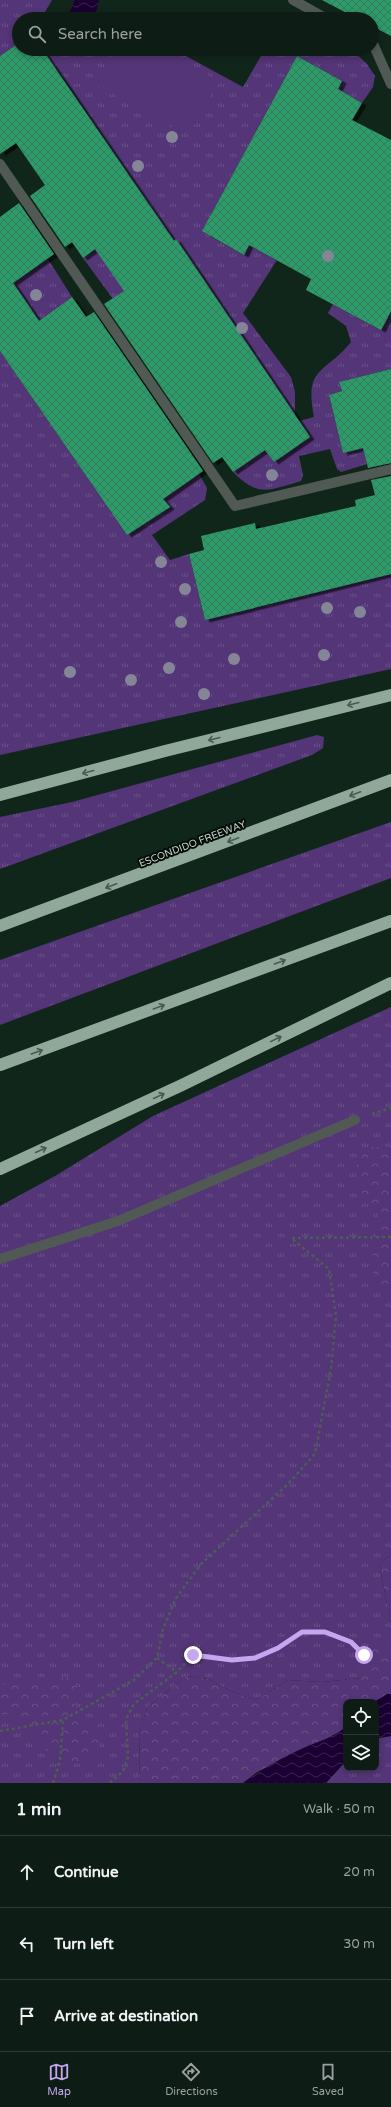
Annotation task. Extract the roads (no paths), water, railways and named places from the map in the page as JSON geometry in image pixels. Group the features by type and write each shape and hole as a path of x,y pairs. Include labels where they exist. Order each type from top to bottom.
{"highway":[{"path":"0,796 172,750 391,695"},
{"name":"ESCONDIDO FREEWAY","path":"0,926 391,780"},
{"path":"0,1065 391,921"},
{"path":"0,1169 182,1085 391,983"}],"lane":[{"path":"293,0 314,12"},
{"path":"378,56 391,84"},
{"path":"0,164 235,506 391,469"},
{"path":"0,1259 118,1221 355,1120"}],"water":[{"path":"75,0 99,0 96,12 69,12"},
{"path":"387,1694 391,1694 391,1736 379,1738 379,1699"},
{"path":"343,1729 343,1764 326,1783 243,1783 275,1762"}]}
